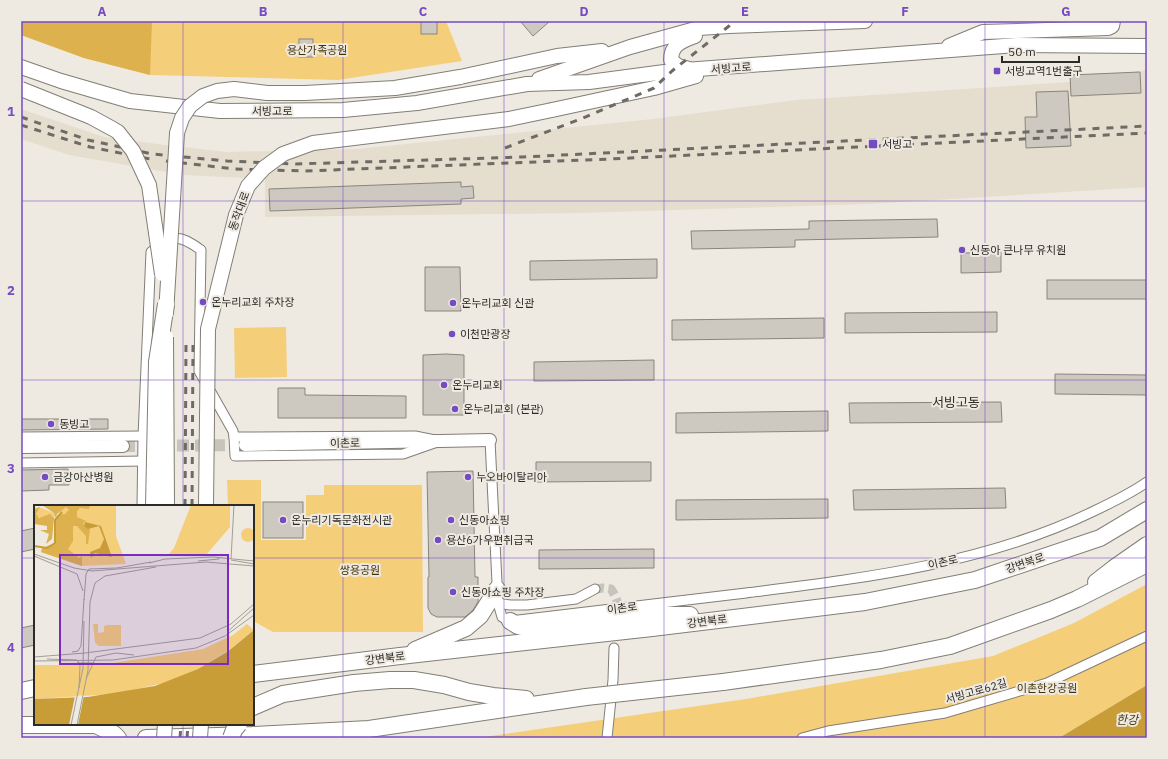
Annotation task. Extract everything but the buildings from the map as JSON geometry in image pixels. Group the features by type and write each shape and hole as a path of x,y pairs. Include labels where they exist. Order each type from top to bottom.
{"highway":[{"path":"154,505 157,362 166,304"},
{"name":"강변북로","path":"254,674 865,602 975,580 1100,538 1147,510"},
{"path":"1077,599 1114,568 1147,545"},
{"path":"312,738 553,701 723,682 881,660 950,646 1017,623 1077,599 1147,564"},
{"path":"400,656 466,628 480,616 497,596"},
{"path":"510,621 518,626 531,629 647,614 750,616"},
{"path":"254,708 283,694 354,683 390,680 414,680 493,696 553,701"},
{"path":"21,691 34,688"},
{"path":"21,698 34,697"},
{"path":"21,725 96,725 114,734 118,738"},
{"path":"231,738 234,730 238,725"},
{"path":"146,738 252,735 369,729"}],"main road":[{"name":"서빙고로","path":"527,84 630,47 699,28 865,21"},
{"name":"서빙고로","path":"936,51 983,32 1108,28 1112,26 1113,21"},
{"path":"693,70 678,66 672,60 672,52 679,43 713,27"},
{"name":"서빙고로","path":"21,66 61,82 130,101 220,111 343,110 417,103 527,84 589,82 646,74 693,70 1018,45 1147,46"},
{"path":"167,505 166,304 177,133 182,118 195,102 209,93 228,89 267,93 305,93 395,88 460,77 557,56 630,47"},
{"name":"동작대로","path":"206,505 208,329 236,214 246,190 268,165 283,154 313,143 509,119 654,88 723,68"},
{"path":"21,89 91,117 113,129 118,132 133,151 149,185 166,304"},
{"path":"164,738 165,725"},
{"path":"200,738 201,725"}],"street":[{"path":"142,505 143,436 151,252 163,242 176,237 189,241 201,250 200,371 233,431 235,456 403,454 440,441"},
{"path":"21,437 143,436"},
{"path":"234,437 415,436 440,441"},
{"name":"이촌로","path":"245,444 490,440 497,596 502,617 510,621 847,580 915,568 975,555 1034,537 1067,524 1131,494 1147,482"},
{"path":"21,447 123,446"},
{"path":"21,463 143,460"},
{"path":"497,596 510,605 527,605 576,599 595,589"},
{"name":"서빙고로62길","path":"802,738 828,731 945,713 1048,683 1147,636"},
{"path":"607,738 613,680 614,648"}],"shaded area":[{"path":"21,21 152,21 150,75 84,58 21,35"},
{"path":"1147,70 1147,187 869,204 578,213 265,217 265,179 184,175 69,155 21,139 21,109 104,137 165,145 227,152 357,149 653,119 797,100 1069,82"}],"green space":[{"name":"용산가족공원","path":"21,21 446,21 462,61 338,80 150,75 84,58 21,35"},
{"path":"286,327 287,377 235,378 234,328"},
{"name":"쌍용공원","path":"227,480 261,480 261,540 306,540 306,495 324,495 324,485 422,485 423,632 273,632 254,622 254,505 228,505"},
{"name":"이촌한강공원","path":"1147,584 1147,685 1059,738 477,738 746,699 993,656 1074,623"}],"water":[{"name":"한강","path":"1147,685 1147,738 1059,738"}],"tunnel":[{"path":"123,446 245,445"},
{"path":"595,589 611,589 617,601 618,615"}],"railway":[{"path":"505,148 583,118 654,88 672,71 729,26 733,21"},
{"path":"21,117 88,140 152,154 227,161 296,164 523,157 1147,126"},
{"path":"21,125 90,147 150,159"},
{"path":"166,161 235,169 305,171 610,159 1147,133"},
{"path":"192,505 193,344"},
{"path":"185,505 186,345"},
{"path":"180,738 181,725"},
{"path":"187,738 188,725"}],"place":[{"name":"서빙고역1번출구","path":"997,71"},
{"name":"서빙고","path":"873,144"},
{"name":"신동아 큰나무 유치원","path":"962,250"},
{"name":"온누리교회 주차장","path":"203,302"},
{"name":"온누리교회 신관","path":"453,303"},
{"name":"이천만광장","path":"452,334"},
{"name":"온누리교회","path":"444,385"},
{"name":"온누리교회 (본관)","path":"455,409"},
{"name":"동빙고","path":"51,424"},
{"name":"금강아산병원","path":"45,477"},
{"name":"누오바이탈리아","path":"468,477"},
{"name":"온누리기독문화전시관","path":"283,520"},
{"name":"신동아쇼핑","path":"451,520"},
{"name":"용산6가우편취급국","path":"438,540"},
{"name":"신동아쇼핑 주차장","path":"453,592"}],"district":[{"name":"서빙고동","path":"956,402"}]}
